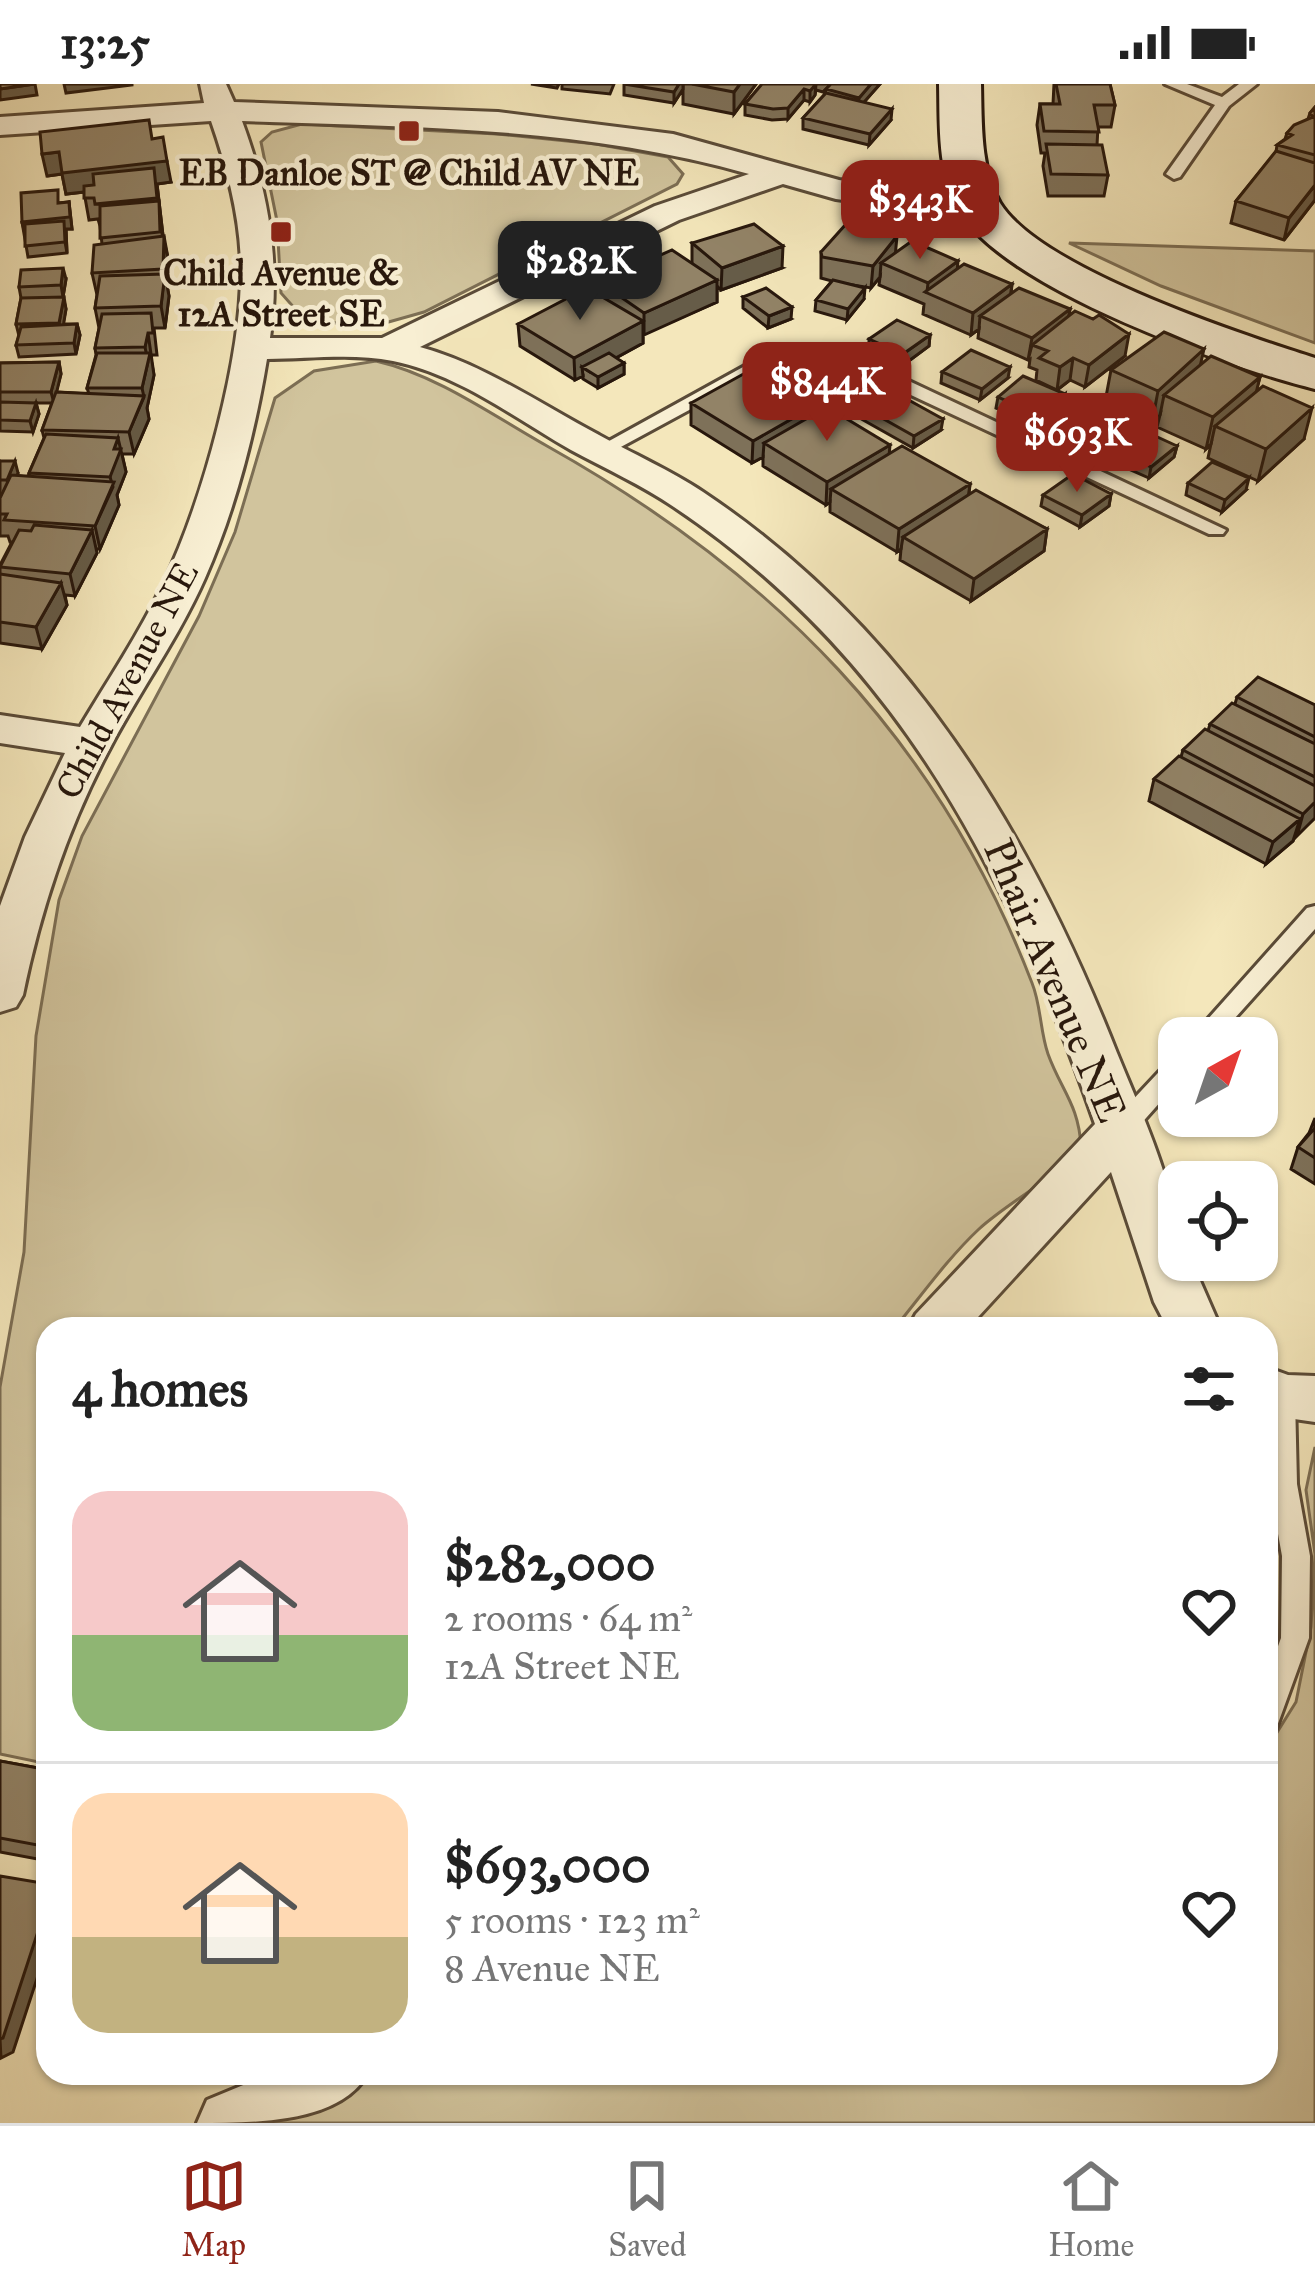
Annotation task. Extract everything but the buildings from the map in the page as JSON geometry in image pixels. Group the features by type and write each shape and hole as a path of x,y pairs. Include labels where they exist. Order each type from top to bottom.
{"street":[{"path":"960,84 969,171 980,209 1002,234 1037,259 1217,340 1315,374"},
{"path":"0,126 217,97 596,131 673,143 891,200 980,209"},
{"name":"Child Avenue NE","path":"0,995 12,930 47,830 194,556 233,428 259,298 258,261 248,189 217,97"},
{"path":"248,348 388,349 667,213 785,173"},
{"name":"Phair Avenue NE","path":"388,349 446,366 699,506 790,581 842,633 942,752 991,826 1034,906 1188,1317"},
{"path":"0,729 91,743"},
{"path":"945,1317 1121,1129"},
{"path":"230,2123 259,2116 315,2085"}],"lane":[{"path":"1173,84 1224,103"},
{"path":"1174,174 1224,103 1249,84"},
{"path":"600,451 769,360 806,352 838,355 1216,530"},
{"path":"1222,1017 1315,914"},
{"path":"1121,1129 1158,1088"},
{"path":"1278,1685 1295,1638 1297,1556 1282,1484 1288,1396"}],"shaded area":[{"path":"302,124 596,144 668,157 683,174 677,184 424,312 378,325 345,326 297,311 281,293 277,221 261,142 272,132"},
{"path":"1069,243 1315,251 1315,343 1161,286"},
{"path":"376,361 464,397 629,495 704,549 775,607 839,670 897,739 948,813 993,895 1035,991 1045,1045 1073,1109 1081,1147 979,1229 904,1317 36,1317 36,1762 0,1754 0,1387 24,1252 36,1036 59,900 82,836 199,616 235,532 275,398 314,371"},
{"path":"1315,1447 1315,1554 1306,1490"},
{"path":"1315,1554 1315,2123 230,2123 259,2116 315,2085 1278,2085 1278,1731 1296,1702 1311,1627"}],"place":[{"name":"EB Danloe ST @ Child AV NE","path":"409,131"},
{"name":"Child Avenue & 12A Street SE","path":"281,232"}]}
